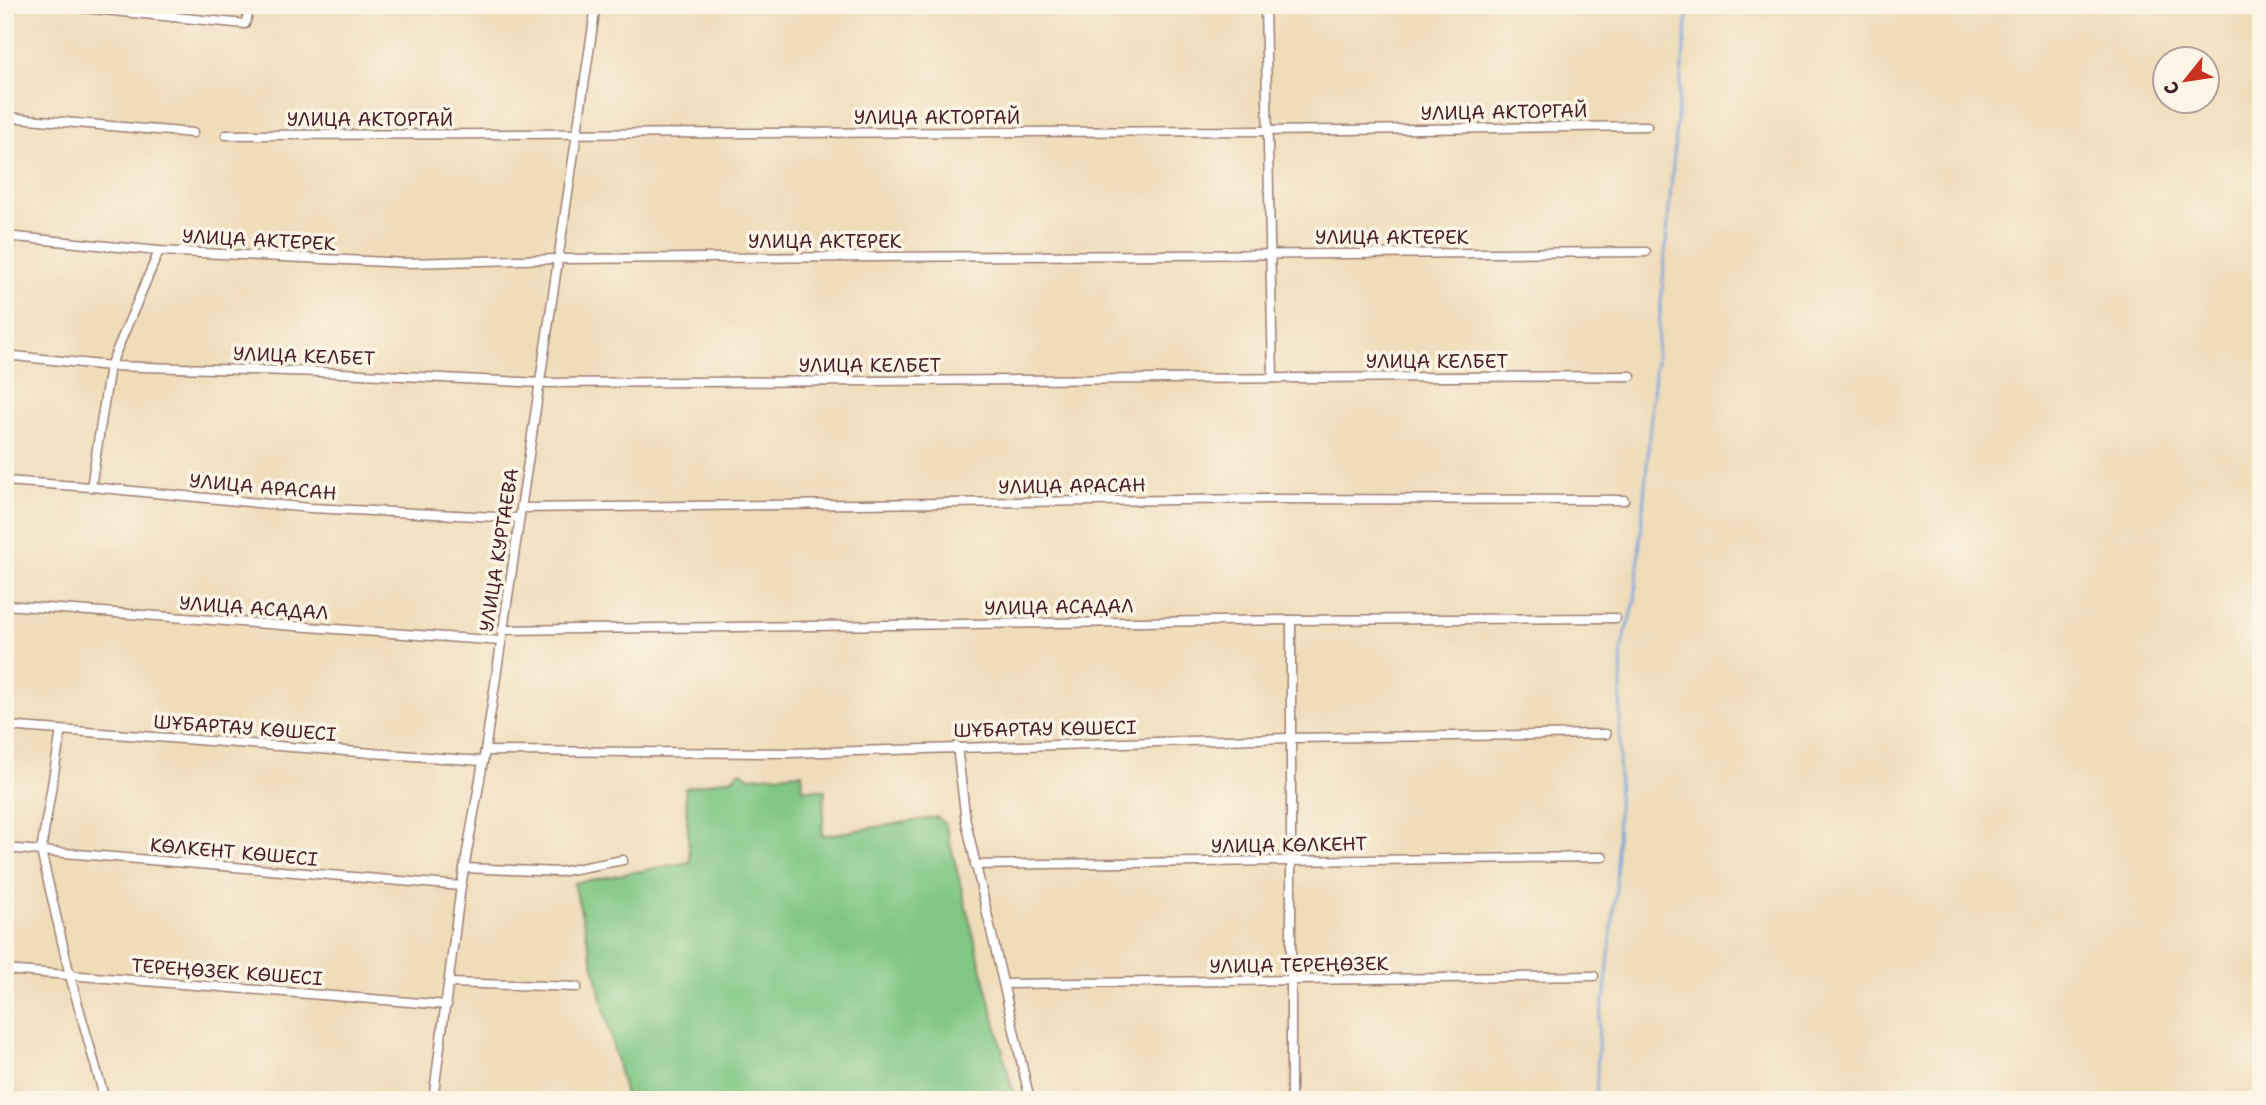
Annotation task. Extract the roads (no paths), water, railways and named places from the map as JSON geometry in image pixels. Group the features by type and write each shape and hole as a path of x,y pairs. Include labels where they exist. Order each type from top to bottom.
{"street":[{"path":"52,5 245,24 251,5"},
{"path":"172,17 173,5"},
{"name":"УЛИЦА КУРТАЕВА","path":"433,1100 461,886 485,751 596,5"},
{"path":"947,5 1237,5"},
{"path":"1265,5 1273,378"},
{"path":"5,117 193,133"},
{"name":"УЛИЦА АКТОРГАЙ","path":"226,135 1266,131 1647,126"},
{"name":"УЛИЦА АКТЕРЕК","path":"5,236 159,251 408,263 558,258 1646,252"},
{"path":"91,487 110,366 159,251"},
{"name":"УЛИЦА КЕЛБЕТ","path":"5,355 110,366 321,372 541,383 1631,376"},
{"name":"УЛИЦА АРАСАН","path":"5,481 310,508 519,518"},
{"name":"УЛИЦА АРАСАН","path":"520,508 1238,499 1624,500"},
{"name":"УЛИЦА АСАДАЛ","path":"5,606 501,641"},
{"name":"УЛИЦА АСАДАЛ","path":"502,630 1616,618"},
{"path":"1291,620 1291,1100"},
{"name":"ШҰБАРТАУ КӨШЕСІ","path":"5,726 482,761"},
{"path":"61,731 41,851 70,976 105,1100"},
{"name":"ШҰБАРТАУ КӨШЕСІ","path":"485,751 789,752 1290,738 1606,734"},
{"path":"957,747 965,822 1030,1100"},
{"name":"КӨЛКЕНТ КӨШЕСІ","path":"5,849 461,886"},
{"name":"УЛИЦА КӨЛКЕНТ","path":"975,865 1603,857"},
{"path":"464,869 559,872 623,859"},
{"name":"ТЕРЕҢӨЗЕК КӨШЕСІ","path":"5,970 447,1005"},
{"name":"УЛИЦА ТЕРЕҢӨЗЕК","path":"1004,984 1594,976"},
{"path":"450,983 577,987"},
{"path":"5,1095 72,1100"}],"waterway":[{"path":"1596,1100 1599,1022 1605,993 1616,889 1622,646 1635,601 1689,5"}]}
